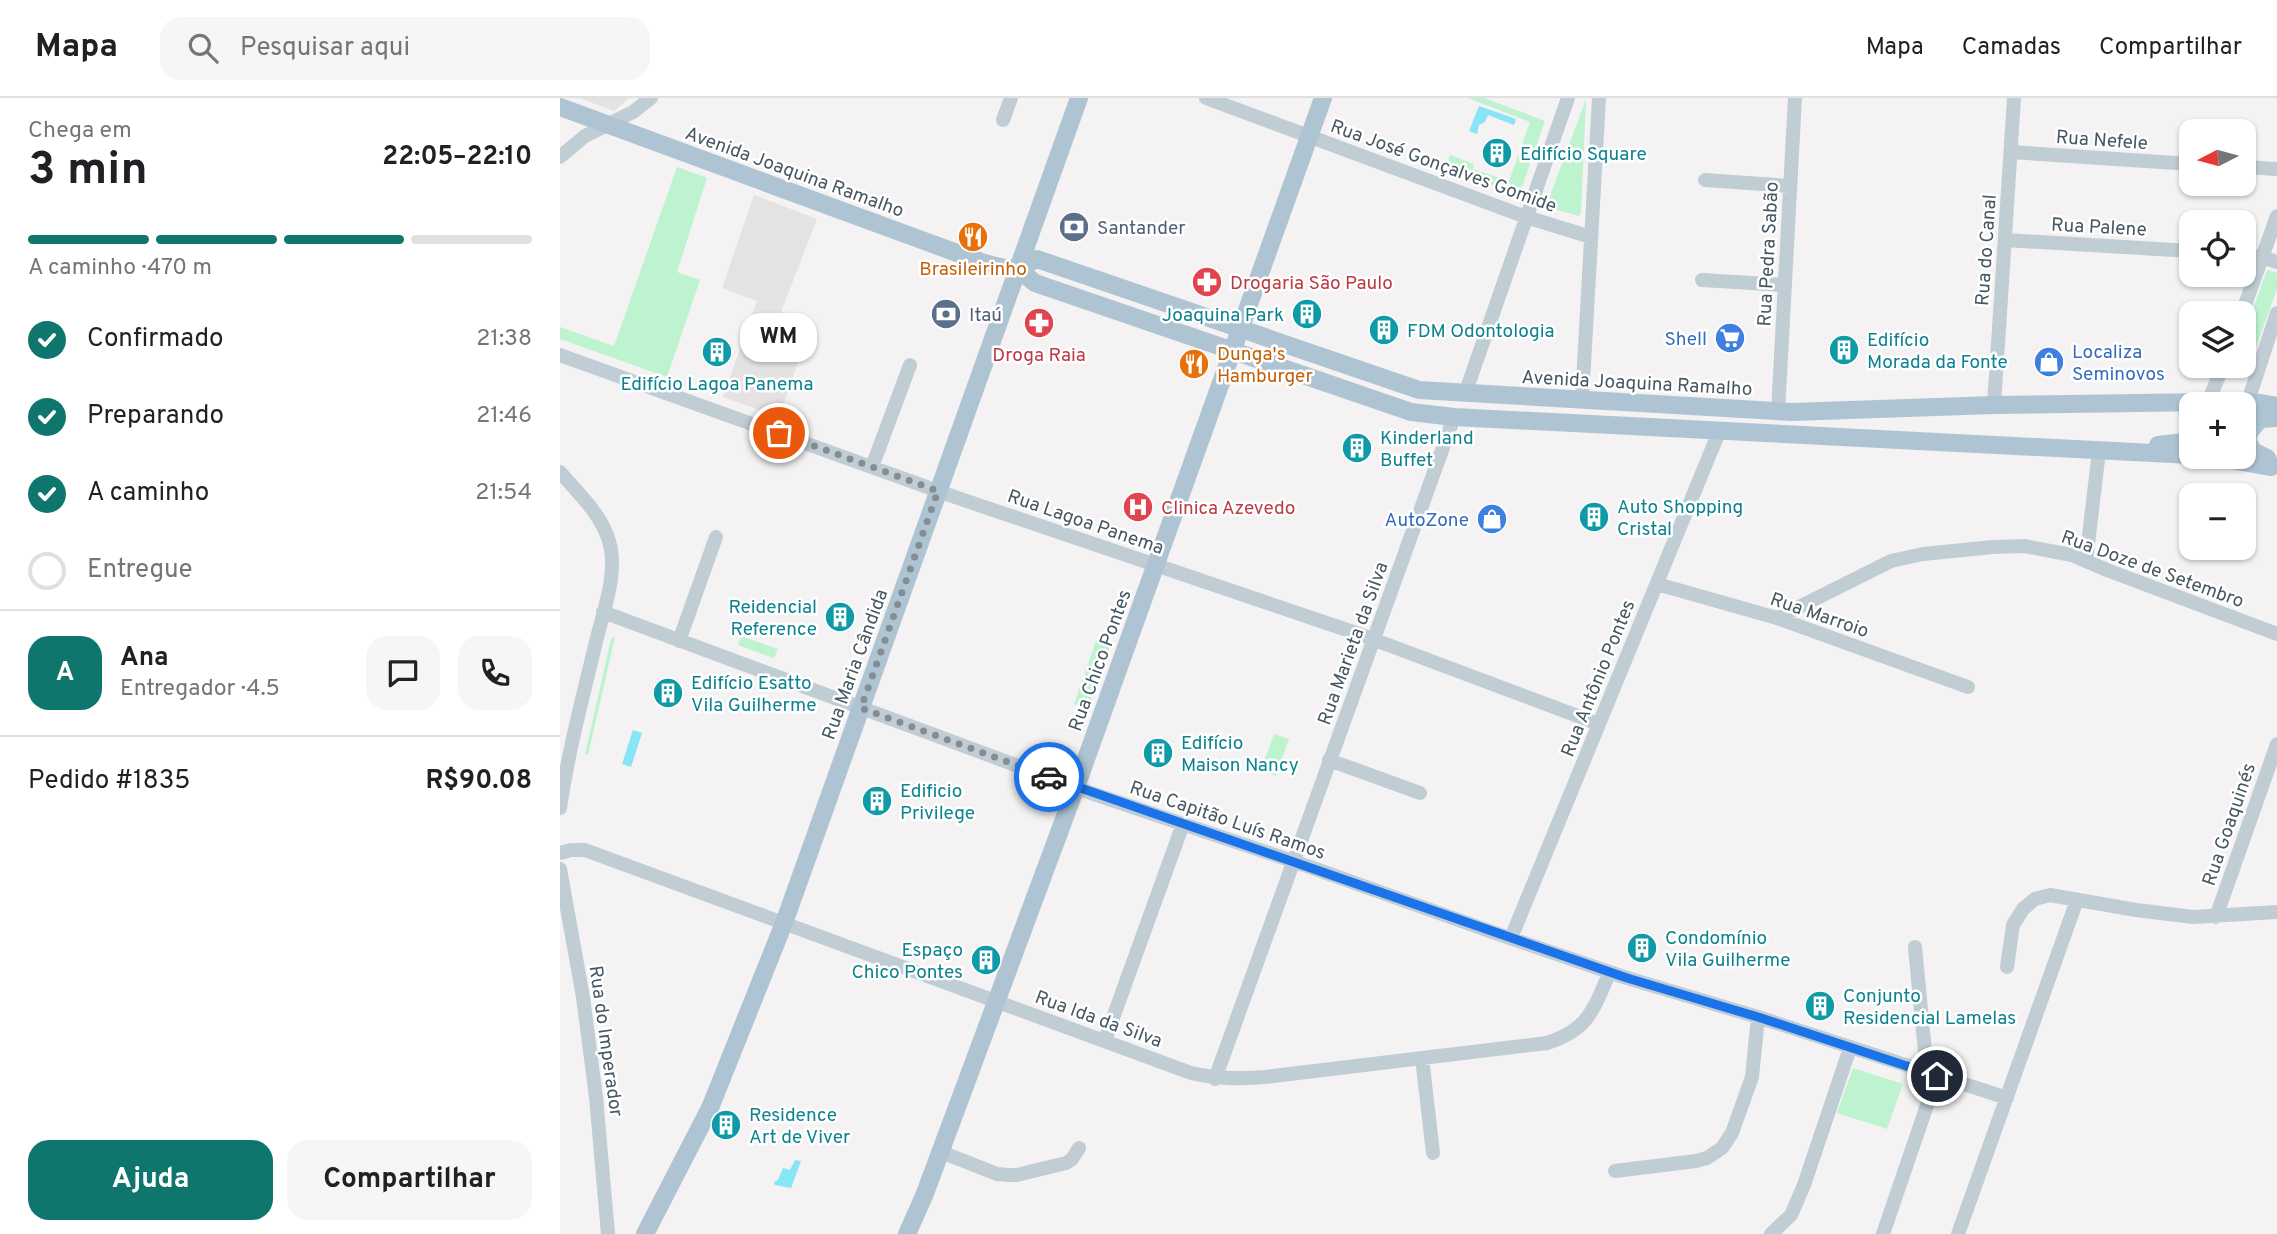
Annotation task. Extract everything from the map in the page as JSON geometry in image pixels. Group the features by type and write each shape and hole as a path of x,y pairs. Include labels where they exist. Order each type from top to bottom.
{"main road":[{"name":"Rua Maria Cândida","path":"645,1234 710,1108 784,923 1079,98"},
{"name":"Rua Chico Pontes","path":"908,1234 1076,788 1323,98"},
{"name":"Avenida Joaquina Ramalho","path":"560,107 997,267 1018,269 1037,259 1419,390 1778,412 2179,402"},
{"name":"Avenida Joaquina Ramalho","path":"1018,269 1037,284 1411,412 1454,417 1719,432 2179,454"},
{"path":"2153,402 2162,409 2179,410"},
{"name":"Avenida Joaquina Ramalho","path":"2256,402 2277,406"},
{"path":"2274,468 2267,458 2253,451 2248,440 2249,431 2260,419 2277,418"},
{"path":"2118,451 2130,445 2179,442"},
{"path":"2256,465 2274,468"}],"street":[{"path":"560,157 584,136 633,112 652,98"},
{"path":"1003,120 1011,98"},
{"name":"Rua José Gonçalves Gomide","path":"1206,98 1526,217 1591,237"},
{"path":"1465,394 1568,98"},
{"path":"1581,400 1599,98"},
{"name":"Rua Pedra Sabão","path":"1778,412 1795,98"},
{"name":"Rua do Canal","path":"1994,405 2014,98"},
{"name":"Rua Nefele","path":"2011,152 2179,163"},
{"path":"2256,168 2277,169"},
{"path":"1705,180 1790,186"},
{"path":"2246,301 2277,216"},
{"name":"Rua Palene","path":"2005,240 2179,250"},
{"path":"2256,257 2277,262"},
{"path":"1702,281 1785,285"},
{"path":"2251,392 2277,313"},
{"name":"Rua Lagoa Panema","path":"560,355 938,491 1374,640 1599,724"},
{"path":"872,467 910,365"},
{"name":"Rua Marieta da Silva","path":"1215,1079 1454,417"},
{"name":"Rua Antônio Pontes","path":"1511,938 1719,432"},
{"path":"2086,561 2099,451"},
{"path":"560,472 591,507 604,527 610,544 611,573 560,808"},
{"path":"679,641 716,537"},
{"name":"Rua Doze de Setembro","path":"1777,618 1891,561 1923,554 2024,546 2072,555 2277,634"},
{"name":"Rua Marroio","path":"1657,584 1777,618 1968,687"},
{"name":"Rua Capitão Luís Ramos","path":"603,612 1076,788 1610,972 2007,1098"},
{"name":"Rua Goaquinés","path":"2216,917 2277,744"},
{"path":"1329,760 1420,793"},
{"path":"1105,1040 1183,824"},
{"name":"Rua Ida da Silva","path":"560,853 585,850 1191,1073 1215,1079 1232,1080 1548,1043 1579,1029 1589,1017 1610,972"},
{"name":"Rua do Imperador","path":"560,869 583,997 609,1229"},
{"path":"2007,967 2013,925 2023,909 2035,899 2050,895 2170,915 2216,917 2277,912"},
{"path":"1958,1234 2077,900"},
{"path":"1883,1234 1932,1074 1915,947"},
{"path":"1615,1171 1696,1161 1722,1149 1732,1133 1752,1077 1758,1017"},
{"path":"1771,1234 1791,1215 1804,1185 1850,1048"},
{"path":"1422,1058 1433,1153"},
{"path":"941,1152 997,1174 1008,1175 1066,1163 1079,1148"}],"shaded area":[{"path":"579,98 629,98 614,111"},
{"path":"754,195 817,219 781,312 812,322 779,417 723,397 757,301 722,288"}],"green space":[{"path":"1468,98 1484,98 1545,121 1521,190 1514,193 1445,168 1450,155 1474,164 1473,169 1509,181 1530,122"},
{"path":"1586,99 1579,216 1547,207 1547,204"},
{"path":"677,167 707,178 677,272 700,280 667,377 560,339 560,327 614,346"},
{"path":"2267,270 2277,273 2277,289 2256,347 2256,301"},
{"path":"741,636 778,649 774,658 738,645"},
{"path":"615,637 588,755 585,754 611,639"},
{"path":"1096,641 1110,646 1088,709 1074,704"},
{"path":"1274,734 1289,739 1276,776 1261,770"},
{"path":"1853,1068 1903,1084 1887,1129 1837,1113"}],"water":[{"path":"1479,106 1516,119 1514,125 1488,115 1485,122 1479,125 1477,134 1469,131"},
{"path":"633,730 642,733 631,767 622,764"},
{"path":"795,1160 801,1161 791,1188 775,1185 774,1182 778,1180 783,1168 790,1170"}],"way so far":[{"path":"779,433 938,491 861,708 1049,777"}],"place":[{"name":"Edifício Square","path":"1497,153"},
{"name":"Santander","path":"1074,227"},
{"name":"Brasileirinho","path":"973,237"},
{"name":"Drogaria São Paulo","path":"1207,282"},
{"name":"Itaú","path":"946,314"},
{"name":"Joaquina Park","path":"1307,314"},
{"name":"Droga Raia","path":"1039,323"},
{"name":"FDM Odontologia","path":"1384,330"},
{"name":"Shell","path":"1730,338"},
{"name":"Edifício Morada da Fonte","path":"1844,350"},
{"name":"Edifício Lagoa Panema","path":"717,352"},
{"name":"Localiza Seminovos","path":"2049,362"},
{"name":"Dunga's Hamburger","path":"1194,364"},
{"name":"WM","path":"779,433"},
{"name":"Kinderland Buffet","path":"1357,448"},
{"name":"Clinica Azevedo","path":"1138,507"},
{"name":"Auto Shopping Cristal","path":"1594,517"},
{"name":"AutoZone","path":"1492,519"},
{"name":"Reidencial Reference","path":"840,617"},
{"name":"Edifício Esatto Vila Guilherme","path":"668,693"},
{"name":"Edifício Maison Nancy","path":"1158,753"},
{"name":"Edificio Privilege","path":"877,801"},
{"name":"Condomínio Vila Guilherme","path":"1642,948"},
{"name":"Espaço Chico Pontes","path":"986,960"},
{"name":"Conjunto Residencial Lamelas","path":"1820,1006"},
{"name":"Residence Art de Viver","path":"726,1125"}],"route":[{"path":"1049,777 1627,978 1758,1017 1937,1076"}]}
